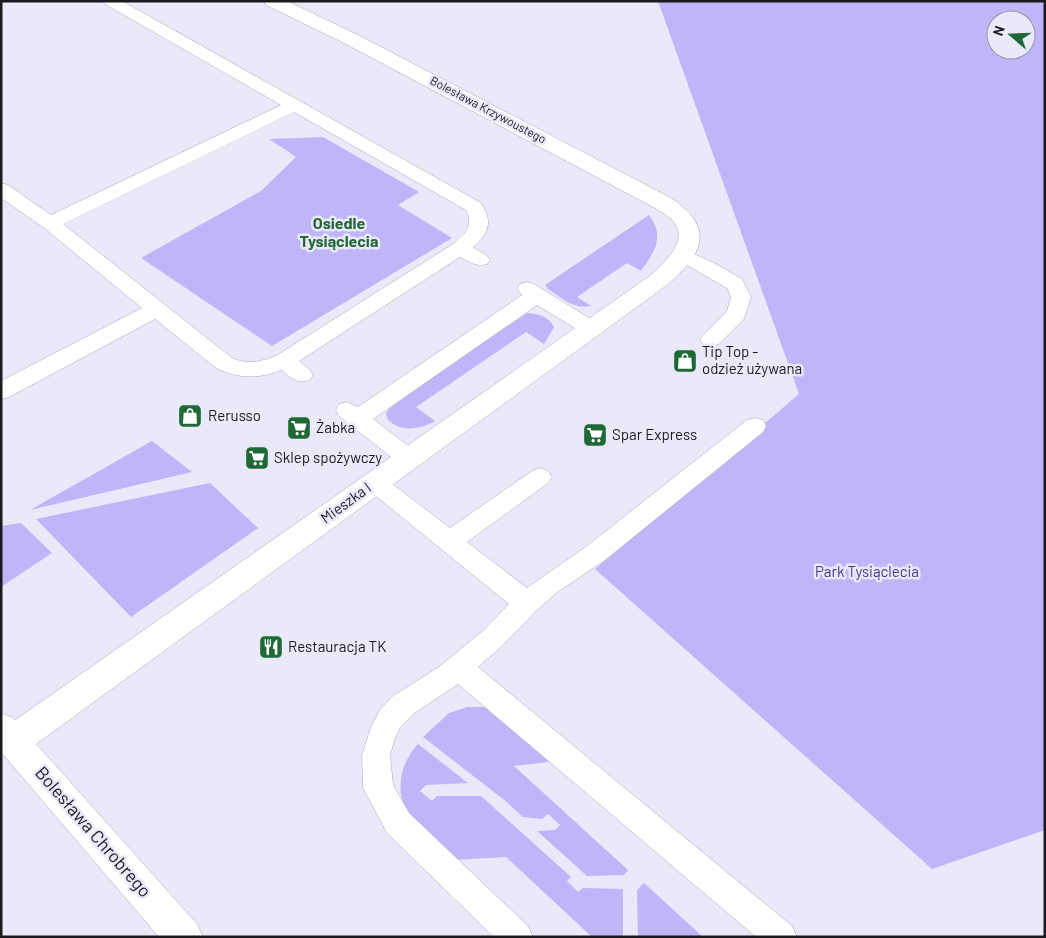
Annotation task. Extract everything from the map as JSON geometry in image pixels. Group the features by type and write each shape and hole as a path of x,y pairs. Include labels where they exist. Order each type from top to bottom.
{"street":[{"name":"Bolesława Krzywoustego","path":"272,1 402,66 663,203 683,218 686,245"},
{"name":"Mieszka I","path":"7,734 374,482 673,269 686,245"},
{"name":"Bolesława Chrobrego","path":"7,734 184,937"}],"lane":[{"path":"1,189 50,223 224,363 238,370 253,371 284,361 460,248 471,240 479,229 480,218 474,207 110,1"},
{"path":"50,223 295,105"},
{"path":"686,245 707,266 735,284 741,297 738,314 711,339"},
{"path":"460,248 480,260"},
{"path":"408,458 352,414 532,292 590,328"},
{"path":"1,391 157,309"},
{"path":"284,361 302,375"},
{"path":"517,937 398,823 378,788 376,755 381,736 390,719 403,706 458,667 493,638 527,603 547,586 596,553 755,426"},
{"path":"450,541 540,476"},
{"path":"374,482 527,603"},
{"path":"458,667 781,937"}],"green space":[{"name":"Park Tysiąclecia","path":"658,1 1045,1 1045,830 932,869 595,569 799,394"},
{"path":"323,137 419,192 398,205 452,238 272,346 141,258 261,191 296,157 269,139"},
{"path":"649,215 654,223 657,237 650,257 641,271 627,263 577,297 591,306 574,305 548,289 545,285"},
{"path":"527,313 543,316 554,327 544,344 526,332 416,407 435,421 429,424 417,428 404,428 388,420 386,413 404,397"},
{"path":"152,441 192,472 30,510"},
{"path":"210,483 258,528 131,617 36,519"},
{"path":"21,523 52,553 1,587 1,526"},
{"path":"467,707 486,707 557,761 514,766 628,870 624,875 587,876 537,831 555,830 560,825 548,814 542,819 523,817 503,799 423,737 449,713"},
{"path":"418,744 468,783 426,785 420,791 432,801 437,796 481,796 571,877 567,881 578,892 583,888 623,889 623,937 592,937 506,857 453,860 418,826 404,806 401,787 403,769"},
{"path":"644,883 703,937 638,937 637,890"}],"place":[{"name":"Tip Top - odzież używana","path":"685,361"},
{"name":"Rerusso","path":"190,416"},
{"name":"Żabka","path":"299,428"},
{"name":"Spar Express","path":"595,435"},
{"name":"Sklep spożywczy","path":"257,458"},
{"name":"Restauracja TK","path":"271,647"}],"district":[{"name":"Osiedle Tysiąclecia","path":"339,232"}]}
